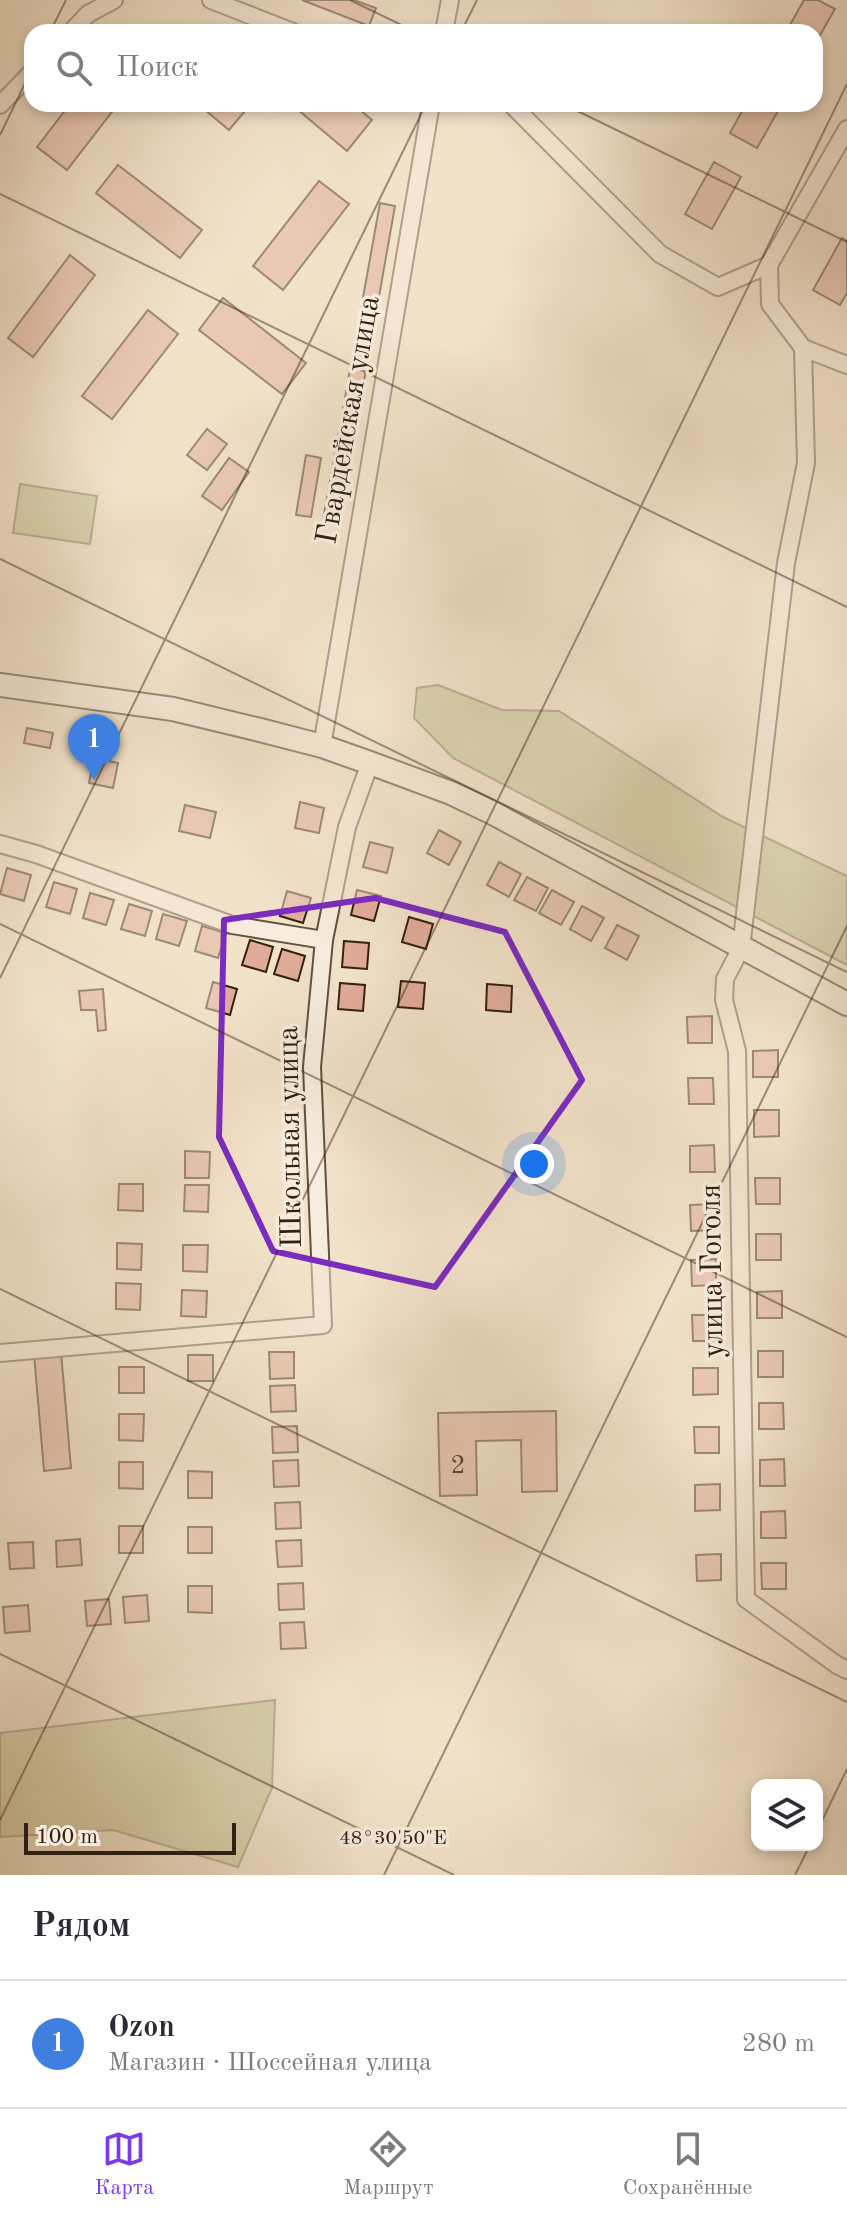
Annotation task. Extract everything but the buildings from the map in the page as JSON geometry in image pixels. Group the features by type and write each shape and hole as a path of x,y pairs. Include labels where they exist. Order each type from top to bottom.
{"main road":[{"path":"0,685 173,709 322,746 451,793 847,1004"}],"street":[{"path":"79,24 88,14 114,0"},
{"path":"211,0 272,24"},
{"path":"446,24 450,0"},
{"path":"0,105 24,80"},
{"name":"Гвардейская улица","path":"322,746 430,112"},
{"path":"519,112 660,254 718,287 769,265"},
{"path":"847,129 769,265 770,304 803,348 847,365"},
{"name":"улица Гоголя","path":"803,348 806,463 786,563 741,948 725,979 724,1000 737,1051 746,1599 847,1670"},
{"name":"Школьная улица","path":"0,1353 323,1325 312,1067 324,940 347,827 370,763"},
{"path":"0,844 36,854 232,925 324,940"}],"highlighted area":[{"path":"375,898 505,932 582,1080 435,1287 273,1251 219,1137 224,920"}],"shaded area":[{"path":"20,484 97,496 90,544 13,533"},
{"path":"438,685 502,710 559,711 723,817 847,876 847,965 453,758 414,718 417,688"},
{"path":"275,1700 272,1788 238,1867 113,1830 0,1837 0,1733"}],"place":[{"name":"Ozon","path":"94,780"}]}
